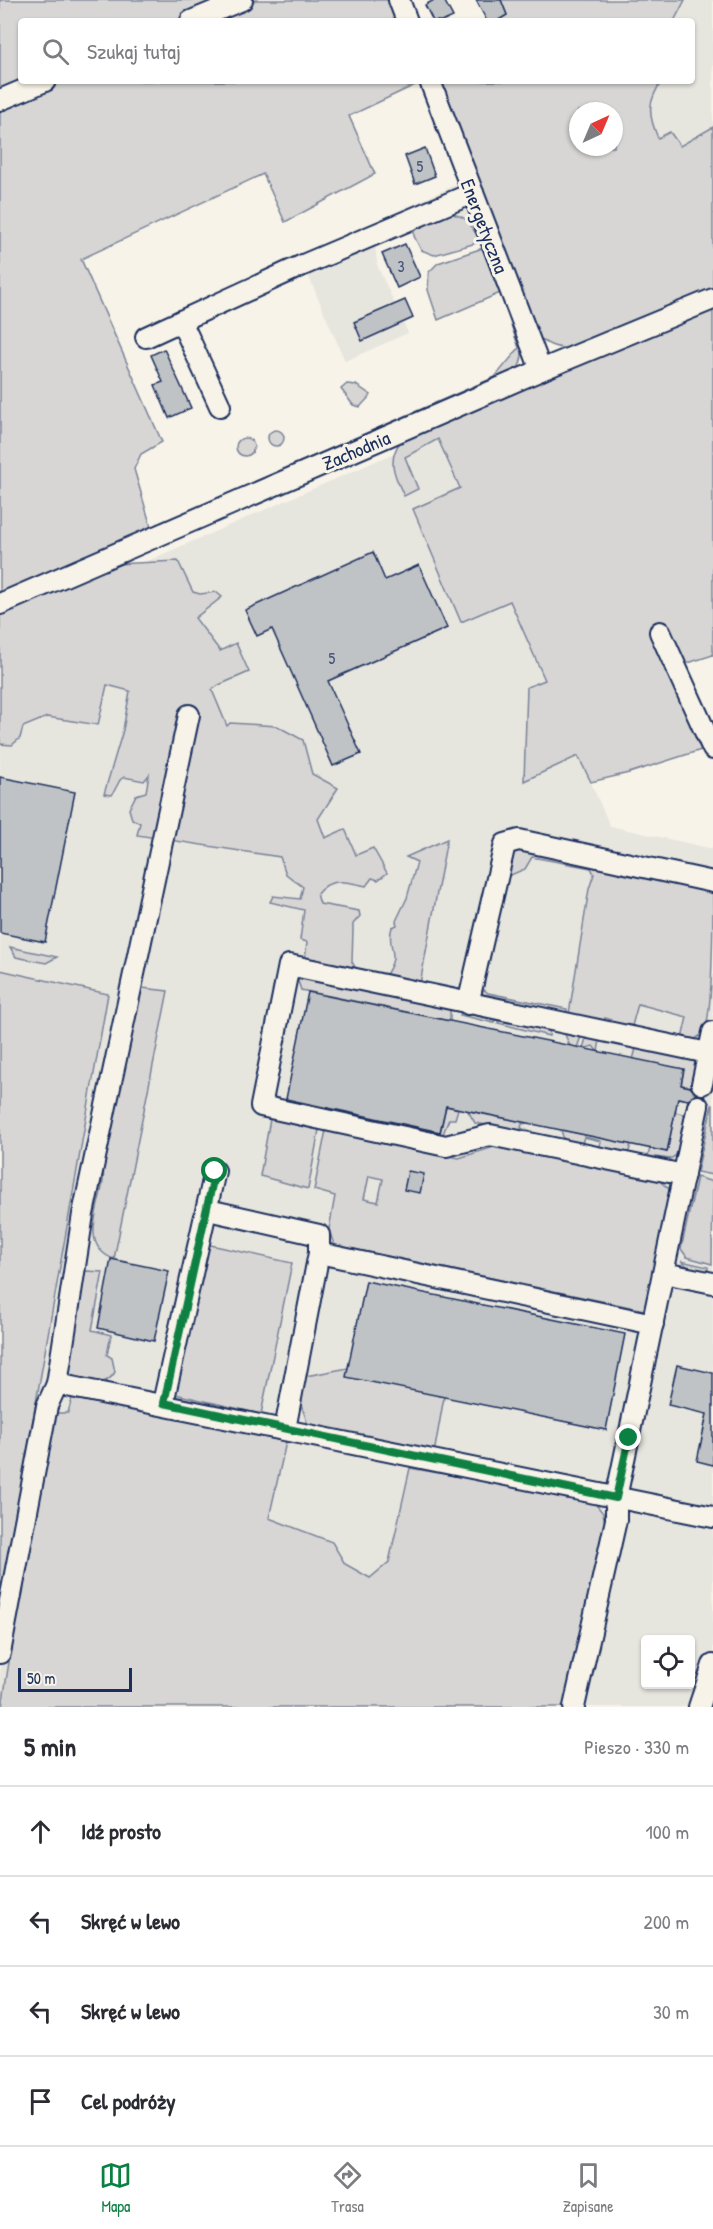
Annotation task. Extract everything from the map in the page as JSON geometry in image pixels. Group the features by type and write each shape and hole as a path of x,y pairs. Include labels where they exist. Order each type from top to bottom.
{"street":[{"path":"198,18 242,0"},
{"path":"399,0 406,18"},
{"path":"0,100 38,84"},
{"name":"Energetyczna","path":"431,84 541,370"},
{"path":"146,337 303,265 472,193"},
{"name":"Zachodnia","path":"0,604 541,370 713,299"},
{"path":"181,321 220,406"},
{"path":"660,632 713,749"},
{"path":"0,1653 48,1406 57,1384 83,1214 189,716"},
{"path":"468,1004 505,844 519,840 713,882"},
{"path":"684,1175 490,1135 446,1146 261,1106 289,965 708,1053"},
{"path":"702,1084 713,1032"},
{"path":"574,1707 616,1520 616,1498 698,1106"},
{"path":"164,1403 215,1171"},
{"path":"217,1212 319,1235 319,1253 285,1429"},
{"path":"319,1253 653,1324"},
{"path":"664,1273 713,1283"},
{"path":"57,1384 164,1403 713,1517"},
{"path":"699,1707 713,1665"}],"shaded area":[{"path":"0,0 227,0 183,18 18,18 18,83 0,93"},
{"path":"256,0 388,0 394,18 212,18"},
{"path":"501,0 685,0 676,18 502,18 507,15"},
{"path":"663,0 713,0 713,129 628,178 646,84 695,84 695,18 659,18"},
{"path":"53,84 417,84 349,116 375,174 285,222 263,174 81,259 162,442 141,454 134,469 151,527 495,377 519,348 500,293 521,343 520,363 515,373 0,598 0,106"},
{"path":"439,84 660,84 651,109 652,122 658,138 670,132 680,146 713,127 713,290 572,349 551,345 534,332"},
{"path":"457,184 474,228 445,216 375,244 377,265 408,333 345,361 300,256"},
{"path":"438,213 454,214 465,219 480,242 434,255 421,250 414,236 414,223"},
{"path":"483,248 500,293 438,320 428,290 429,272 438,263"},
{"path":"713,308 713,655 666,670 701,750 629,773 591,782 578,756 524,781 527,687 545,680 510,601 461,622 413,509 460,488 438,439 405,457 418,489 404,496 394,469 396,448 401,441"},
{"path":"347,384 356,385 371,395 360,407 353,405 341,389"},
{"path":"276,430 284,438 276,446 268,438"},
{"path":"436,435 610,826 713,849 713,1707 0,1707 0,1607 108,994 0,971 0,707 107,685 131,691 157,737 137,835 166,839 143,563"},
{"path":"241,438 249,438 254,443 252,454 241,456 236,451 236,443"},
{"path":"178,561 193,592 200,594 216,592 222,597 195,618 220,651 236,643 249,672 212,690 227,726 230,723 277,726 303,740 312,774 338,788 318,819 325,838 345,829 356,855 373,848 387,873 378,880 372,878 366,886 339,882 327,885 317,894 320,904 359,911 360,916 353,924 352,962 358,972 367,971 384,977 390,969 393,956 390,934 392,927 397,925 396,921 407,898 417,862 406,857 447,839 419,989 305,960 307,942 300,940 304,910 270,902 273,896 300,899 303,887 286,874 280,857 137,835 140,823 132,819 129,809 136,795 146,792 149,775 144,781 124,777 112,795 104,794 123,730 130,691 107,685 98,725 47,717 23,727 20,738 12,745 0,744 0,611 50,594 114,564"},
{"path":"522,848 713,889 710,1002 705,1030 700,1036 681,1043 687,1017 638,1004 630,1033 611,1028 612,1020 605,1018 602,1026 568,1020 589,889 594,874 591,868 532,857 525,869 508,876 489,961 483,960 509,854"},
{"path":"10,947 57,957 46,963 16,957"},
{"path":"0,970 108,994 0,1607"},
{"path":"480,972 486,974 483,989 488,993 567,1009 565,1019 471,995"},
{"path":"307,975 446,1005 450,1009 450,1021 301,990 298,981"},
{"path":"142,988 168,991 114,1259 102,1252 96,1242 95,1218 136,996"},
{"path":"463,1009 496,1015 494,1023 460,1015"},
{"path":"500,1015 550,1027 549,1036 498,1023"},
{"path":"563,1030 582,1033 577,1048 570,1046"},
{"path":"587,1034 600,1039 598,1052 593,1046 583,1049"},
{"path":"637,1044 697,1060 699,1065 694,1087 681,1085 684,1069 633,1060"},
{"path":"713,1105 713,1175 697,1172"},
{"path":"446,1106 458,1109 455,1119 449,1119 443,1134 440,1134"},
{"path":"468,1111 527,1123 522,1124 521,1128 526,1130 525,1132 475,1123"},
{"path":"675,1112 687,1115 680,1153 670,1159 648,1156 650,1148 667,1152"},
{"path":"270,1119 319,1130 308,1189 260,1176"},
{"path":"326,1130 459,1158 494,1147 657,1179 669,1189 671,1201 649,1311 334,1245 329,1229 335,1196 314,1190","holes":["369,1176 383,1179 378,1202 364,1199"]},
{"path":"561,1130 631,1144 628,1155 599,1150 601,1141 584,1137 581,1146 564,1140"},
{"path":"697,1177 713,1182 712,1264 687,1257 681,1249"},
{"path":"206,1244 292,1263 261,1414 175,1394"},
{"path":"681,1261 708,1267 708,1273 692,1270"},
{"path":"86,1271 103,1272 92,1330 111,1335 107,1355 112,1358 115,1372 107,1381 102,1382 75,1378 71,1375 68,1366 83,1273"},
{"path":"348,1368 444,1397 435,1448 432,1450 308,1425 300,1401 306,1376"},
{"path":"72,1398 142,1408 286,1442 269,1518 332,1542 345,1564 370,1578 389,1562 410,1468 592,1500 603,1513 605,1523 567,1707 2,1707 44,1438 53,1413 68,1413"}],"building":[{"path":"434,0 444,0 453,17 432,18 425,5"},
{"path":"476,0 501,0 507,15 502,18 485,18"},
{"path":"425,148 435,176 415,184 405,156"},
{"path":"405,244 420,277 397,288 382,254"},
{"path":"405,300 413,318 362,341 354,322"},
{"path":"164,349 191,408 169,418 155,385 163,382 151,355"},
{"path":"373,552 385,580 419,565 447,628 328,681 361,754 333,766 272,629 257,636 245,610"},
{"path":"0,777 75,792 45,942 0,933"},
{"path":"308,992 684,1069 681,1085 690,1087 697,1094 688,1100 678,1098 667,1152 446,1106 440,1132 286,1099"},
{"path":"408,1171 424,1174 420,1193 404,1190"},
{"path":"111,1259 169,1271 154,1341 98,1328"},
{"path":"366,1281 625,1334 606,1430 346,1377"},
{"path":"677,1365 713,1373 713,1465 697,1461 707,1414 668,1405"}],"route":[{"path":"215,1171 164,1403 616,1498 629,1438"}]}
